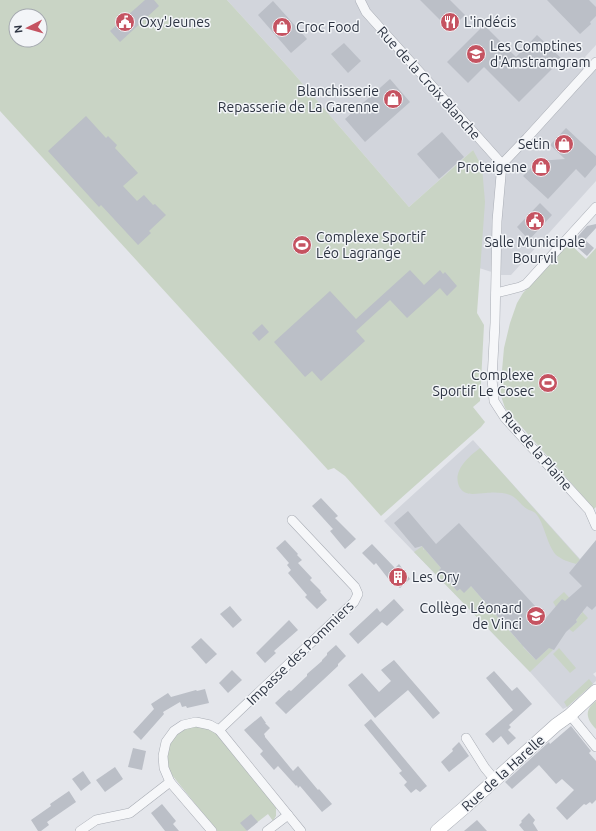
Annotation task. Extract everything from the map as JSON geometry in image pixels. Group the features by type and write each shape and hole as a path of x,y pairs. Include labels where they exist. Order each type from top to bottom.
{"street":[{"name":"Rue de la Croix Blanche","path":"360,0 366,12 502,164"},
{"path":"502,164 596,62"},
{"name":"Rue de la Plaine","path":"502,164 497,221 496,293 492,379 494,401 505,418 589,510 596,526"},
{"path":"496,293 514,289 526,284 596,207"},
{"name":"Impasse des Pommiers","path":"219,730 354,602 358,594 355,587 292,520"},
{"name":"Rue de la Harelle","path":"437,831 556,725 596,692"},
{"path":"570,715 596,747"},
{"path":"212,831 170,782 164,768 166,742 174,731 183,725 196,722 210,725 219,730 301,831"},
{"path":"466,738 485,768 496,780"},
{"path":"80,831 96,820 130,813 170,782"},
{"path":"268,831 288,814"}],"shaded area":[{"path":"227,0 596,0 596,45 585,57 596,69 596,181 511,275 501,275 479,268 473,150 409,207 289,68"},
{"name":"Collège Léonard de Vinci","path":"473,440 580,559 594,543 596,545 596,672 593,674 596,677 596,681 563,709 530,672 384,521"}],"green space":[{"name":"Complexe Sportif Léo Lagrange","path":"0,0 227,0 289,68 409,207 473,150 482,167 485,202 477,313 484,325 480,401 473,407 485,422 381,516 345,476 334,468 328,470 0,111"},
{"name":"Complexe Sportif Le Cosec","path":"569,243 586,259 596,248 596,507 594,509 505,408 500,393 504,348 517,303 523,293"},
{"path":"480,448 580,560 576,564 563,560 555,554 549,544 540,519 534,512 529,510 512,496 497,493 468,494 462,491 458,482 459,471 466,460"},
{"path":"424,545 423,550 427,547 427,552 441,568 439,570 457,591 471,586 521,644 529,640 523,647 536,660 550,647 553,650 530,672 414,552"},
{"path":"564,592 588,618 573,632 569,629 577,622 576,620 582,613 562,599 556,607 553,602"},
{"path":"559,648 576,668 570,673 553,654"},
{"path":"589,679 593,684 567,707 564,702"},
{"path":"596,701 596,729 588,718 588,711 592,704"},
{"path":"194,726 210,729 218,735 276,806 276,816 273,821 268,814 246,831 217,831 172,775 166,762 170,740 179,731"}],"building":[{"name":"Oxy'Jeunes","path":"145,0 154,0 159,6 120,42 110,31"},
{"name":"L'indécis","path":"420,0 450,0 465,15 450,30"},
{"path":"547,0 589,0 596,7 596,16 590,22 591,24 580,34"},
{"name":"Croc Food","path":"273,1 307,39 291,53 258,15"},
{"path":"484,25 516,57 537,35 562,59 519,102 484,67 468,83 447,62"},
{"path":"344,43 361,61 348,73 331,54"},
{"path":"390,79 410,102 365,142 345,119"},
{"path":"86,116 106,138 108,136 117,145 115,148 138,173 123,186 137,201 144,195 153,205 155,204 166,215 149,231 151,233 138,245 101,205 99,207 48,151"},
{"path":"566,128 596,156 596,165 585,178 576,169 548,199 523,176 538,161 565,159 550,145"},
{"path":"442,132 464,157 439,179 417,154"},
{"name":"Salle Municipale Bourvil","path":"540,203 552,215 529,240 517,227"},
{"path":"596,224 596,228 585,240 594,248 587,256 572,243 587,226"},
{"path":"410,270 424,285 440,270 443,274 445,272 457,286 447,296 440,288 407,318 390,300 356,331 365,341 321,381 312,371 305,377 274,342 330,291 356,319"},
{"path":"262,324 269,332 259,341 252,333"},
{"path":"321,498 338,516 335,518 356,539 345,549 330,531 333,529 312,506"},
{"path":"408,511 436,544 459,523 546,618 562,599 565,601 582,586 569,573 596,540 596,606 592,610 587,606 576,620 577,622 566,632 554,650 549,648 536,660 471,586 464,593 460,589 457,591 439,570 441,568 422,546 415,548 394,523"},
{"path":"285,540 298,554 297,555 302,560 298,563 312,578 310,580 321,591 320,592 327,600 317,609 305,597 307,595 288,573 291,570 287,565 289,563 276,548"},
{"path":"372,544 395,568 399,564 410,579 400,588 390,581 376,563 374,565 362,553"},
{"path":"394,599 404,610 387,626 382,622 358,644 349,634 377,608 380,612"},
{"path":"230,606 242,620 233,628 220,614"},
{"path":"289,620 298,630 274,651 276,653 265,663 256,653"},
{"path":"201,638 217,654 206,664 191,647"},
{"path":"336,645 346,656 338,664 338,666 286,714 275,703 307,676 307,674 322,661 327,653"},
{"path":"394,660 440,713 433,719 408,690 375,718 348,685 362,673 379,692 391,681 381,670"},
{"path":"232,670 242,680 228,693 219,683"},
{"path":"494,671 512,691 517,687 532,704 509,725 511,727 508,730 516,738 508,745 501,736 493,743 485,734 513,710 486,678"},
{"path":"205,689 209,703 187,708 186,706 182,707 180,702 163,712 164,714 141,740 133,732 154,709 151,704 168,693 171,697"},
{"path":"261,716 270,728 264,734 265,737 293,771 298,766 332,804 322,812 300,786 298,788 297,785 296,786 278,766 274,770 260,754 263,751 244,730"},
{"path":"371,719 427,786 420,792 416,789 411,793 404,785 407,782 399,773 402,771 364,725"},
{"path":"571,726 591,751 589,753 596,761 596,800 592,804 590,802 586,805 584,804 567,820 556,808 574,790 562,779 556,784 539,765 512,789 505,782 549,742 550,744"},
{"path":"459,742 469,756 449,772 441,762 453,751 452,749"},
{"path":"133,748 146,751 142,770 128,767"},
{"path":"115,767 123,779 105,792 96,780"},
{"path":"83,771 91,783 81,791 72,779"},
{"path":"69,791 76,802 47,822 49,825 41,831 38,831 31,820"},
{"path":"162,804 176,821 173,824 179,831 165,831 151,813"},
{"path":"529,813 535,820 533,823 538,831 524,831 519,825"},
{"path":"251,814 258,822 247,831 240,823"},
{"path":"477,820 487,831 464,831"}],"place":[{"name":"Oxy'Jeunes","path":"125,22"},
{"name":"L'indécis","path":"450,22"},
{"name":"Croc Food","path":"282,27"},
{"name":"Les Comptines d'Amstramgram","path":"476,54"},
{"name":"Blanchisserie Repasserie de La Garenne","path":"393,99"},
{"name":"Setin","path":"564,144"},
{"name":"Proteigene","path":"541,167"},
{"name":"Salle Municipale Bourvil","path":"535,221"},
{"name":"Complexe Sportif Léo Lagrange","path":"302,245"},
{"name":"Complexe Sportif Le Cosec","path":"548,383"},
{"name":"Les Ory","path":"398,577"},
{"name":"Collège Léonard de Vinci","path":"536,616"}]}
